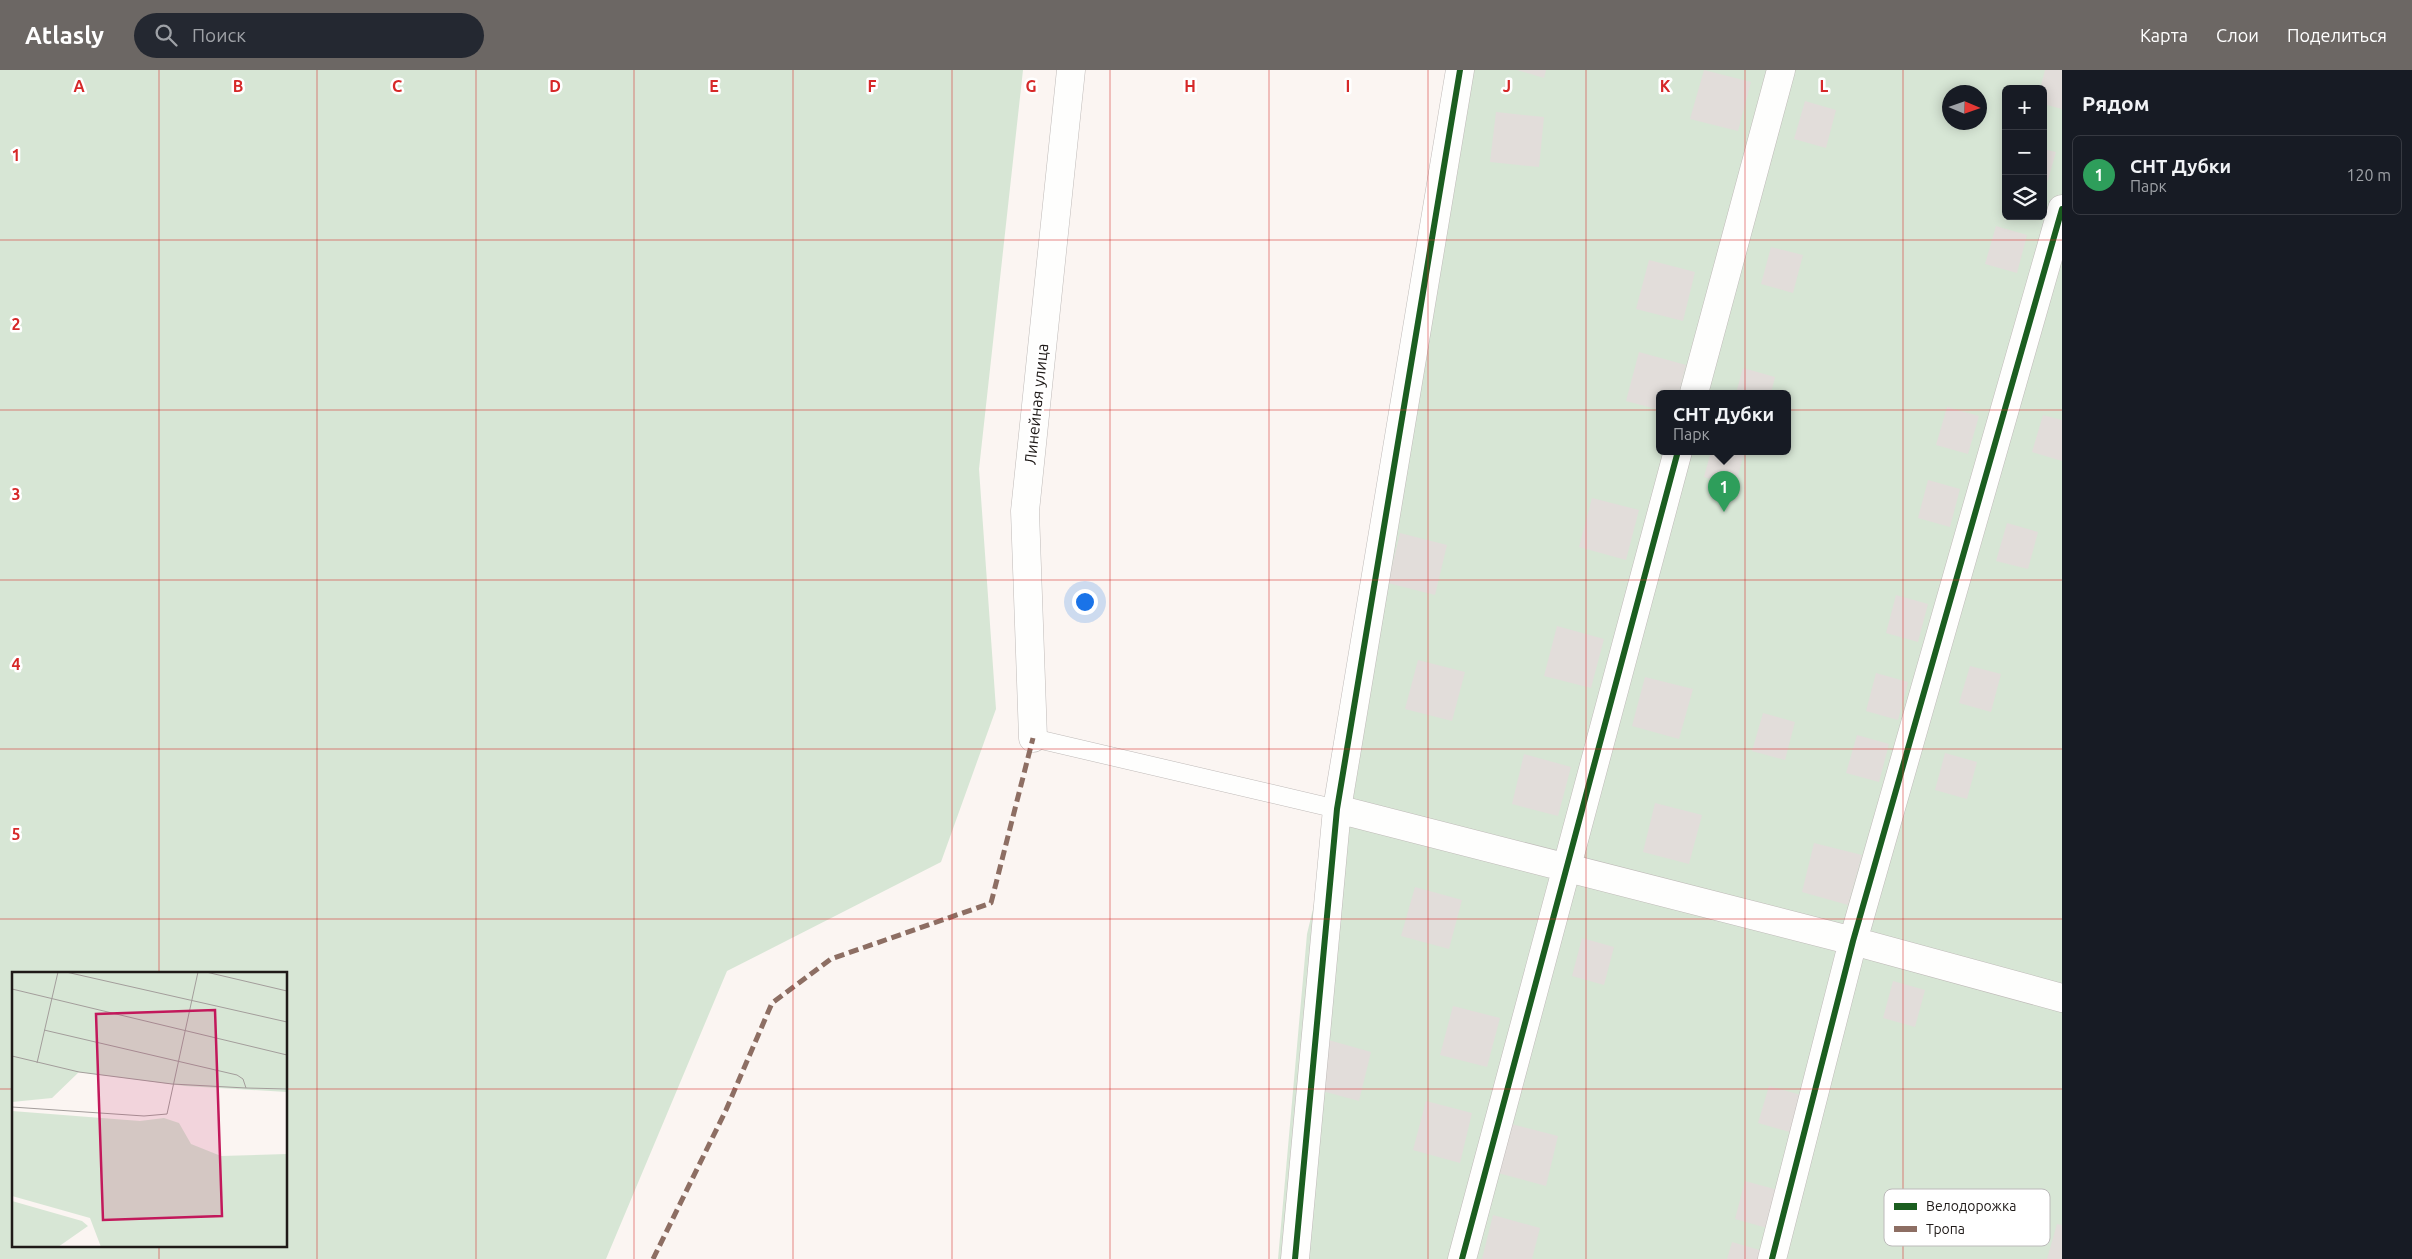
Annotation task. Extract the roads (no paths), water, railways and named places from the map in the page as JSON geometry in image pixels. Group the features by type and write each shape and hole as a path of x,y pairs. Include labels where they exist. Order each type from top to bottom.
{"street":[{"name":"Линейная улица","path":"1033,738 1025,511 1070,70"},
{"path":"1295,1259 1338,809 1460,70"},
{"path":"1695,390 1782,70"},
{"path":"1772,1259 1853,941 2062,209"},
{"path":"1462,1259 1565,866 1677,455"},
{"path":"1338,809 1853,941 2062,998"}],"lane":[{"path":"1033,738 1338,809"}],"place":[{"name":"СНТ Дубки","path":"1724,512"}]}
